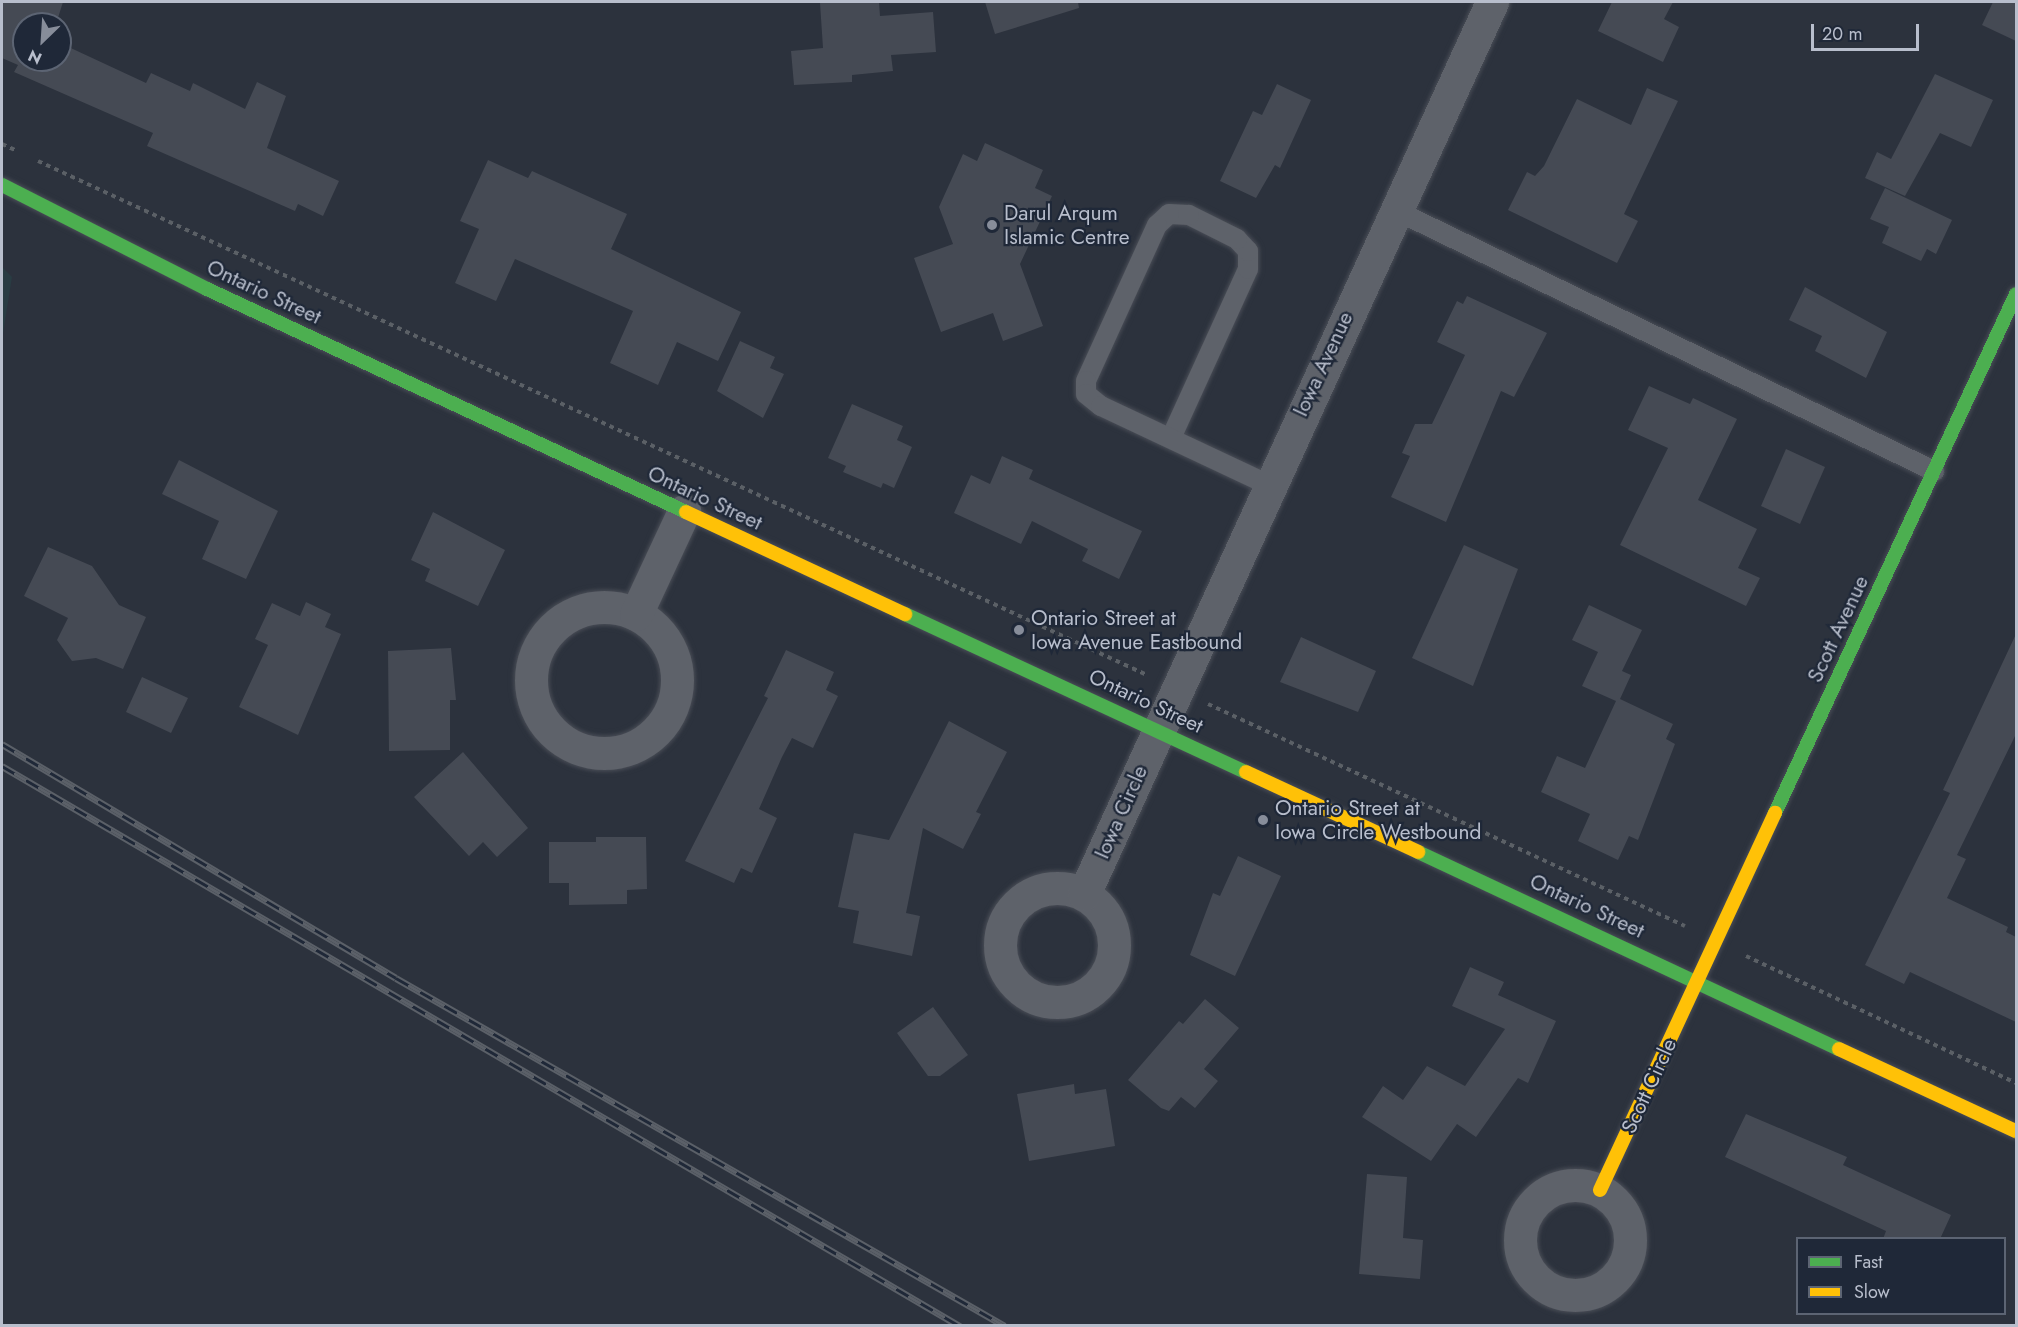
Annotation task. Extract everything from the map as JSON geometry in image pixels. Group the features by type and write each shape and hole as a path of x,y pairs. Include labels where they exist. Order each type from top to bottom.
{"main road":[{"name":"Ontario Street","path":"2,185 127,250 2016,1131"},
{"name":"Ontario Street","path":"33,218 127,250"},
{"name":"Scott Avenue","path":"1698,982 2016,294"},
{"name":"Scott Circle","path":"1600,1191 1698,982"}],"street":[{"name":"Iowa Avenue","path":"1158,729 1267,484 1492,2"},
{"path":"636,614 684,511"},
{"path":"607,606 636,614 665,640 675,661 672,706 644,742 600,754 577,748 557,737 532,699 535,654 546,634 584,609 607,606"},
{"name":"Iowa Circle","path":"1084,894 1158,729"}],"lane":[{"path":"1395,210 1934,471"},
{"path":"1171,438 1248,269 1248,251 1237,239 1190,215 1169,214 1157,225 1086,381 1086,394 1171,438 1267,484"}],"path":[{"path":"2,144 23,154"},
{"path":"34,159 1150,676"},
{"path":"1210,705 1684,926"},
{"path":"1753,960 2016,1083"}],"shaded area":[{"path":"2,267 12,277 2,340"}],"building":[{"path":"2,2 63,2 60,12 12,12 12,62 2,58"},
{"path":"879,2 880,16 933,12 936,52 891,55 893,71 852,75 852,82 794,85 791,51 823,48 820,3"},
{"path":"985,2 1078,2 1079,8 995,34"},
{"path":"1612,2 1673,2 1664,19 1679,27 1663,62 1598,31"},
{"path":"1993,2 2016,2 2016,41 1982,25"},
{"path":"72,49 146,83 151,73 190,91 193,83 245,109 257,82 286,96 267,148 339,181 323,216 298,204 295,211 147,146 153,133 14,72 72,72"},
{"path":"1935,74 1993,100 1971,147 1940,133 1905,196 1865,178 1877,152 1891,159"},
{"path":"1277,84 1311,100 1280,168 1275,165 1256,198 1220,181 1253,111 1262,115"},
{"path":"1647,88 1678,101 1624,214 1638,221 1617,263 1508,210 1527,172 1535,176 1544,166 1577,99 1631,125"},
{"name":"Darul Arqum Islamic Centre","path":"985,143 1043,170 1035,188 1052,196 1020,264 1043,326 1003,341 993,313 941,332 914,258 953,244 939,207 963,154 977,161"},
{"path":"488,160 528,178 532,171 627,214 611,249 741,312 718,361 677,342 658,385 610,363 633,311 515,259 496,301 455,283 479,229 460,221"},
{"path":"1885,188 1952,220 1936,254 1927,249 1921,261 1882,243 1889,227 1870,219"},
{"path":"1805,287 1887,332 1866,378 1815,351 1822,336 1789,320"},
{"path":"1467,296 1547,333 1514,397 1501,391 1446,522 1391,497 1410,456 1402,453 1415,424 1432,424 1465,355 1437,342 1457,301 1463,304"},
{"path":"740,341 775,357 770,368 784,374 763,418 717,391"},
{"path":"1649,386 1690,404 1693,398 1737,419 1698,500 1757,529 1738,568 1760,578 1746,606 1620,545 1668,448 1628,430"},
{"path":"852,404 903,426 897,440 912,447 894,488 883,483 881,488 843,472 846,466 828,458"},
{"path":"1786,449 1825,467 1800,524 1761,506"},
{"path":"1002,456 1033,470 1029,479 1142,531 1119,579 1082,561 1088,549 1032,521 1021,544 954,513 971,475 990,484"},
{"path":"179,460 278,511 246,579 202,559 219,521 162,494"},
{"path":"433,512 505,550 478,606 425,581 430,569 411,560"},
{"path":"1464,545 1518,569 1473,686 1412,658"},
{"path":"48,547 92,566 119,605 146,617 123,669 96,658 72,661 57,640 68,618 24,596"},
{"path":"306,602 331,614 325,627 341,634 298,735 239,707 268,645 255,639 272,603 300,616"},
{"path":"1589,605 1642,630 1622,671 1631,675 1620,699 1673,724 1666,739 1675,744 1638,840 1629,836 1618,860 1578,841 1590,814 1541,792 1557,756 1585,768 1616,701 1582,686 1598,652 1572,640"},
{"path":"2016,634 2016,734 1957,855 1966,859 1947,898 2008,927 2006,932 2016,937 2016,1022 1910,972 1904,984 1865,965 1950,793 1943,790"},
{"path":"1301,637 1376,671 1358,712 1280,682"},
{"path":"451,648 456,700 450,700 450,750 389,751 388,651"},
{"path":"786,650 834,672 826,690 838,696 813,748 792,738 759,809 777,818 752,873 741,868 734,883 685,861 768,698 764,696"},
{"path":"142,677 188,698 171,733 126,712"},
{"path":"949,721 1007,752 976,812 981,814 963,849 923,828 906,913 920,916 912,956 853,943 859,911 838,907 854,833 889,840"},
{"path":"463,752 528,828 497,857 483,842 469,856 414,797"},
{"path":"596,837 646,837 647,889 627,890 627,904 569,905 569,883 549,883 549,842 596,842"},
{"path":"1238,856 1281,876 1235,976 1190,955 1213,893 1220,896"},
{"path":"1470,967 1504,982 1498,995 1556,1021 1528,1083 1518,1078 1476,1137 1457,1124 1431,1161 1362,1117 1383,1086 1403,1100 1427,1066 1465,1086 1505,1029 1452,1006"},
{"path":"1205,999 1239,1028 1204,1069 1218,1081 1195,1108 1181,1097 1169,1111 1161,1108 1128,1080 1179,1021 1183,1024"},
{"path":"933,1007 968,1055 940,1076 928,1076 897,1033"},
{"path":"1074,1084 1075,1094 1106,1089 1115,1146 1029,1161 1017,1094"},
{"path":"1746,1114 1847,1157 1843,1165 1951,1215 1941,1237 1884,1237 1886,1231 1725,1157"},
{"path":"1367,1174 1407,1177 1403,1238 1423,1240 1420,1279 1359,1274"}],"railway":[{"path":"2,744 396,978 1005,1326"},
{"path":"2,766 960,1326"}],"traffic: fast":[{"path":"2,185 207,289 686,512"},
{"path":"1775,813 2016,294"},
{"path":"905,614 1246,772"},
{"path":"1418,852 1839,1049"}],"traffic: slow":[{"path":"686,512 905,614"},
{"path":"1246,772 1418,852"},
{"path":"1600,1190 1775,813"},
{"path":"1839,1049 2016,1131"}],"place":[{"name":"Darul Arqum Islamic Centre","path":"992,225"},
{"name":"Ontario Street at Iowa Avenue Eastbound","path":"1019,630"},
{"name":"Ontario Street at Iowa Circle Westbound","path":"1263,820"}]}
